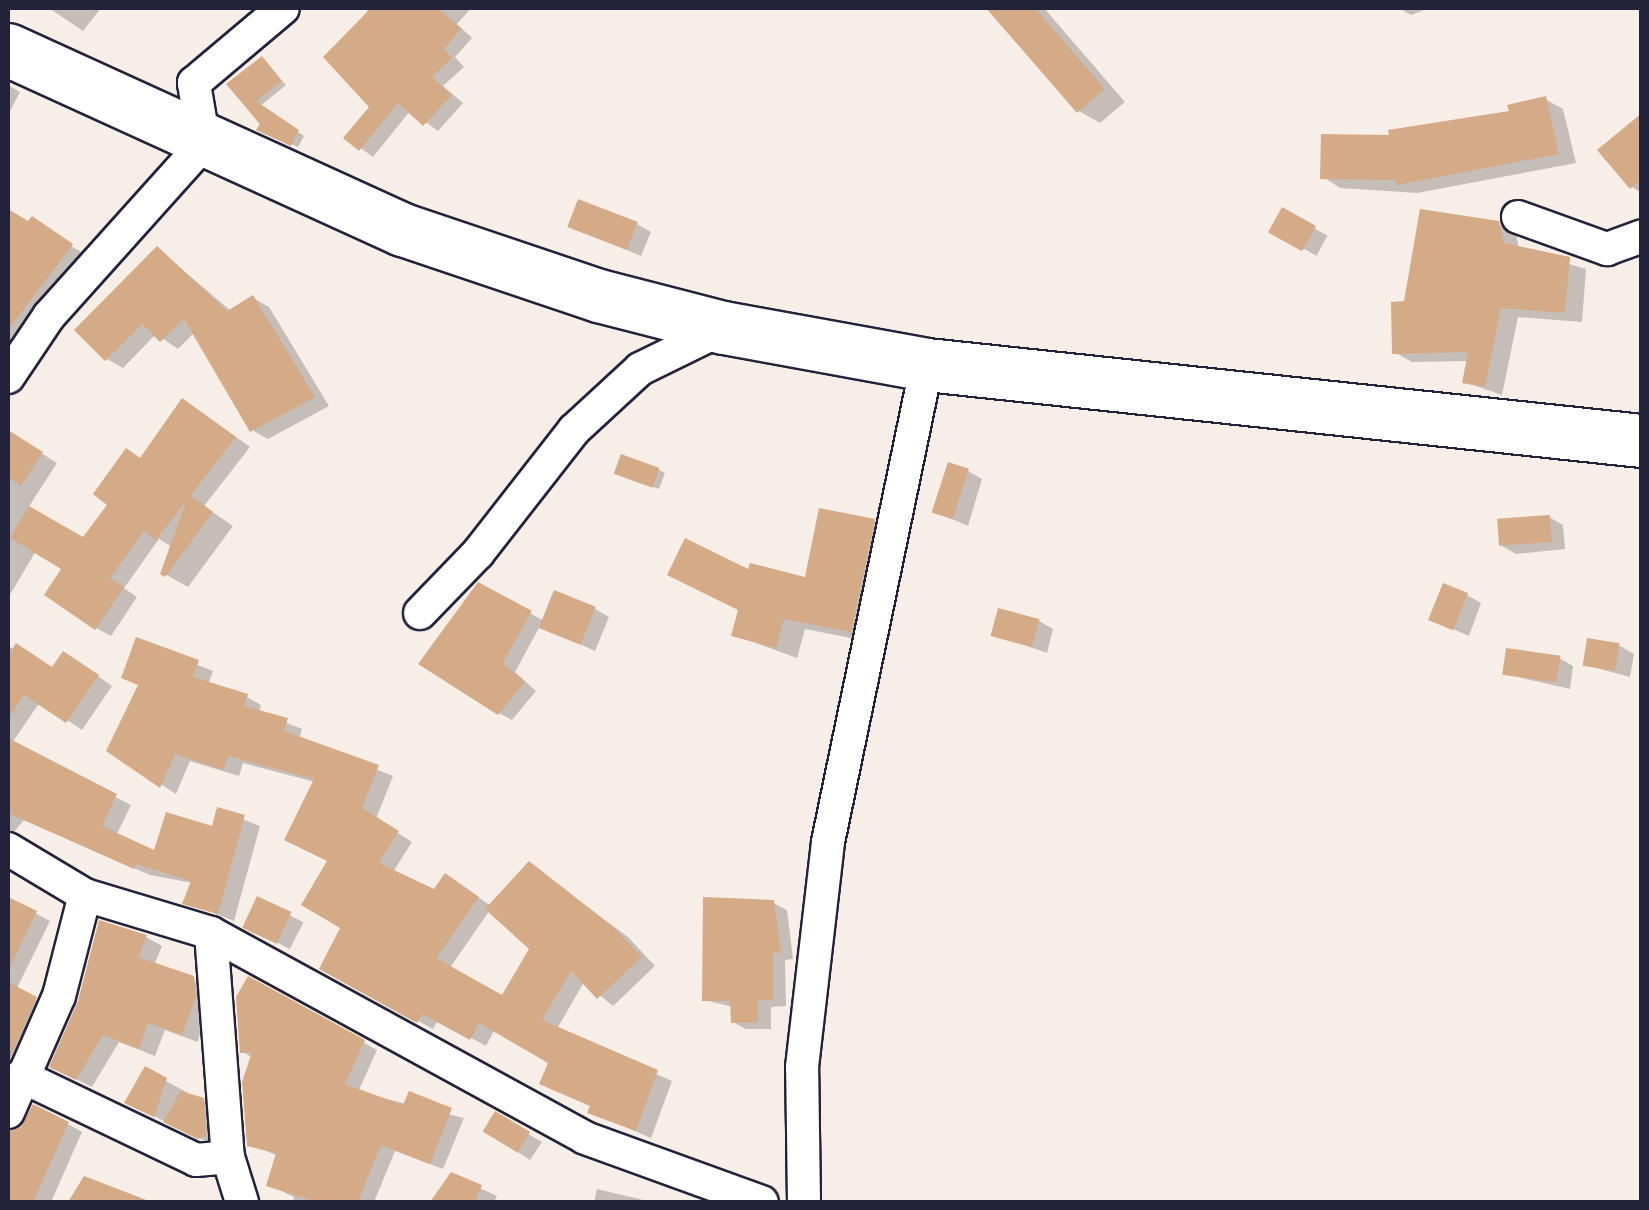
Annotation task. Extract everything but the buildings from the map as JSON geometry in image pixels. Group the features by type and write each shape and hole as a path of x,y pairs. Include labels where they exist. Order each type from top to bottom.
{"main road":[{"path":"8,50 403,230 599,296 724,328 927,365 1642,442"}],"street":[{"path":"8,377 49,316 204,142 194,83 283,8"},
{"path":"1518,217 1607,249 1642,236"},
{"path":"420,614 478,553 574,430 640,369 724,328"},
{"path":"804,1202 802,1067 828,842 927,365"},
{"path":"8,849 84,895 211,933 586,1138 762,1202"},
{"path":"8,1112 58,996 84,895"},
{"path":"211,933 228,1157 242,1202"},
{"path":"21,1076 196,1160 228,1157"}]}
